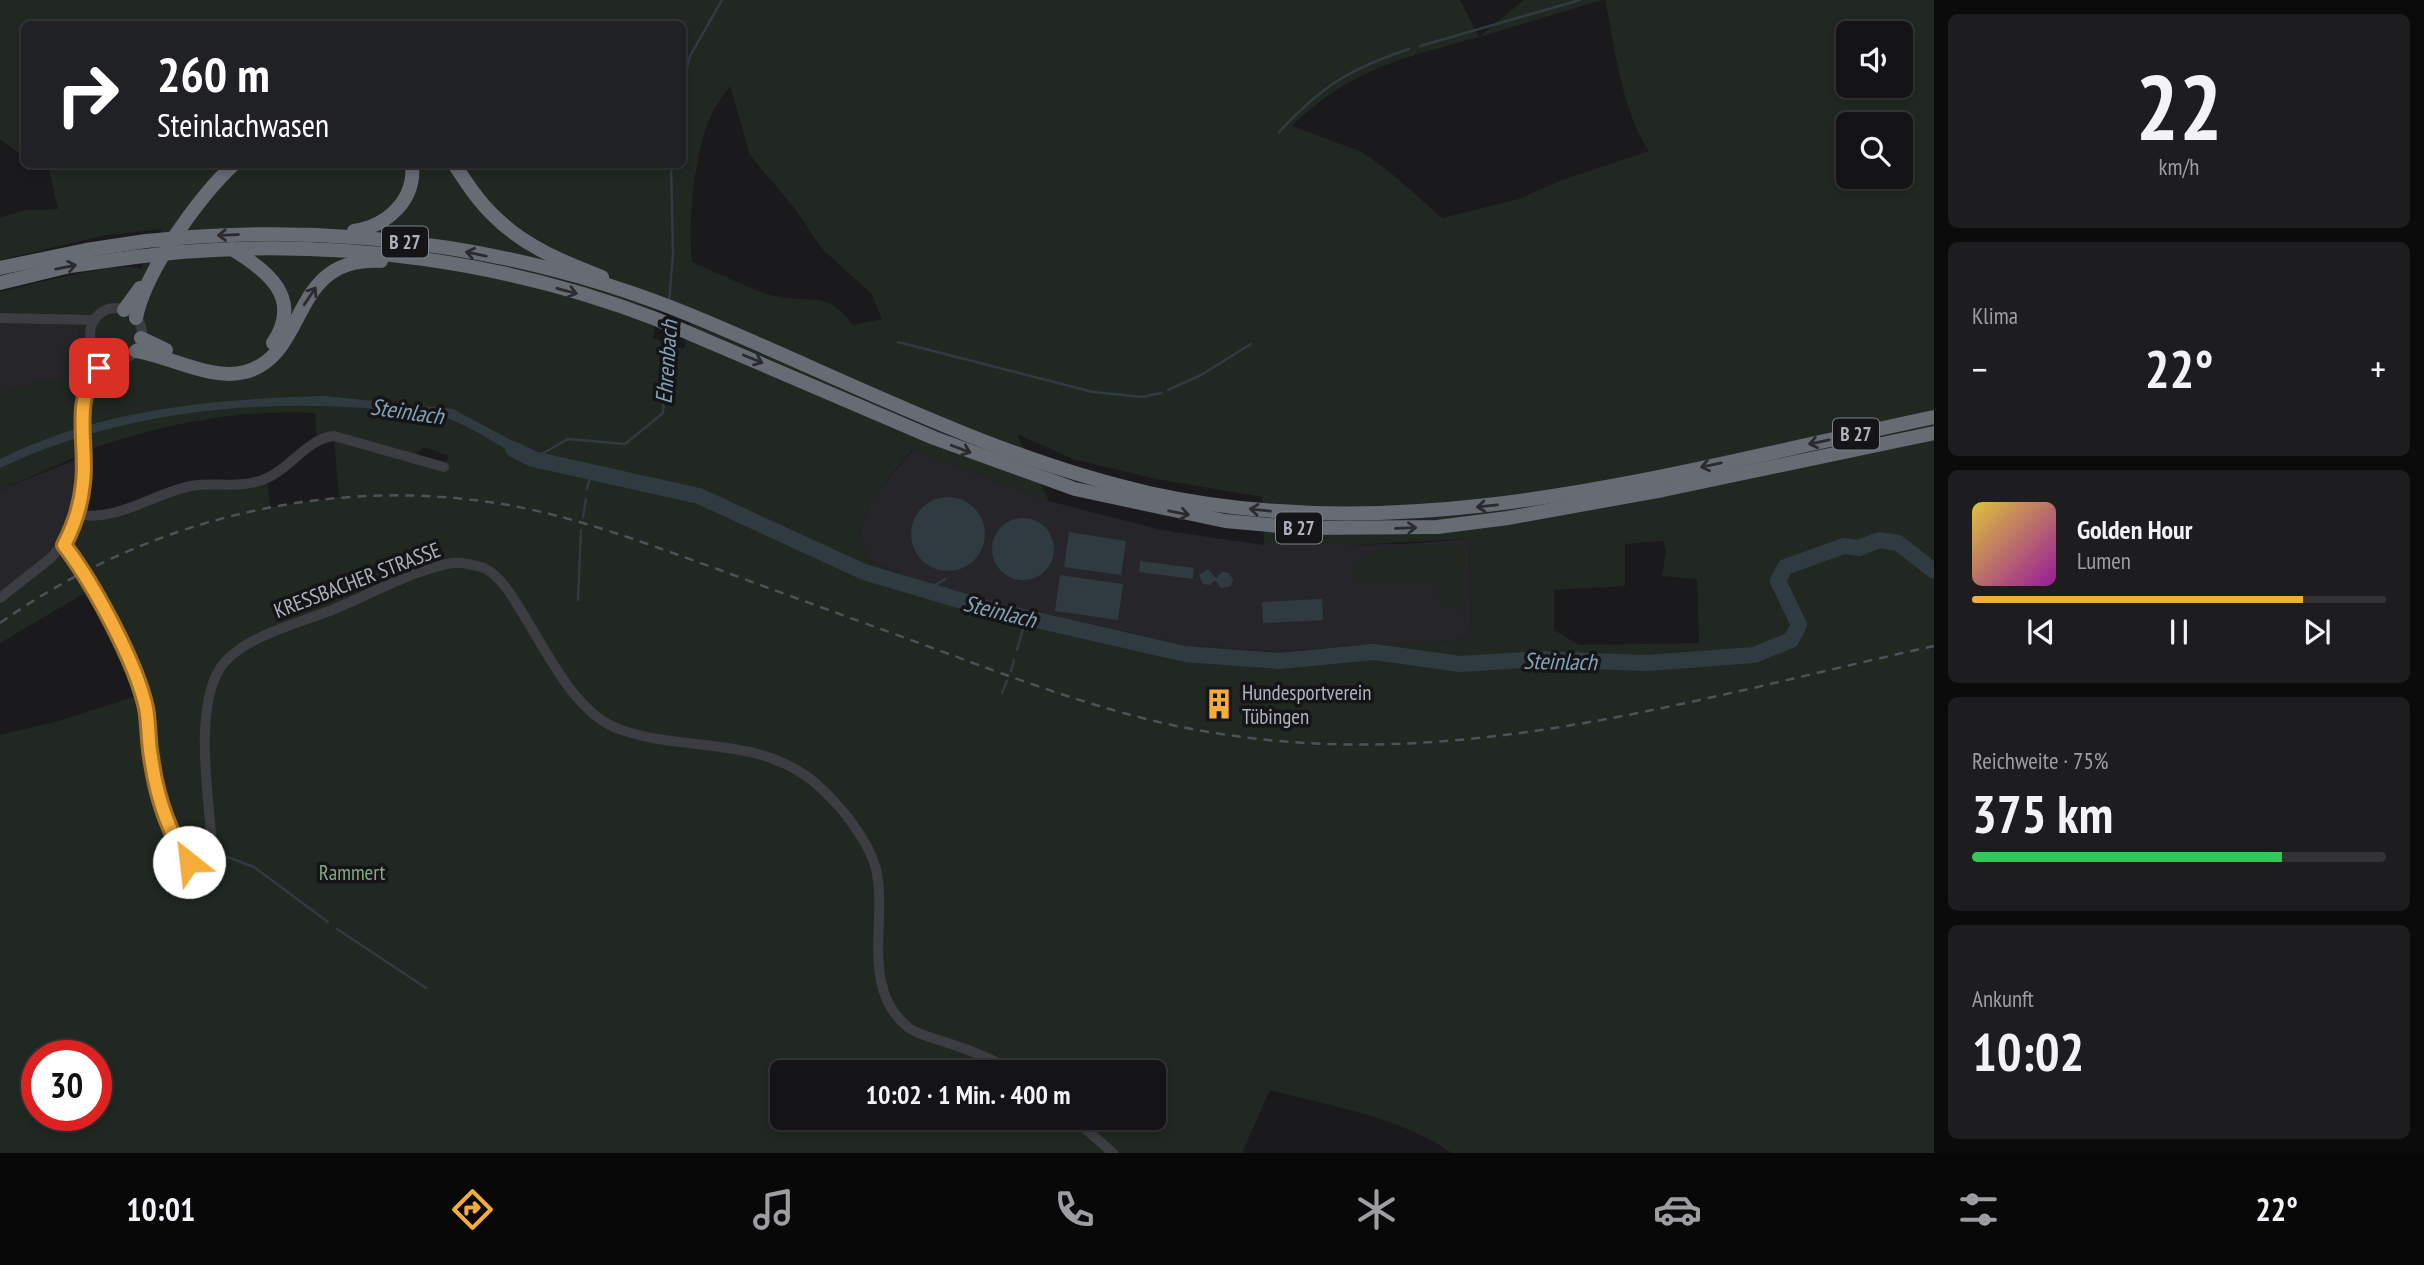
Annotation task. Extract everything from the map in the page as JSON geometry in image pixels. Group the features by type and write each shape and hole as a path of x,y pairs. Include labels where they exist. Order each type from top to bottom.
{"highway":[{"path":"130,314 184,214 211,179 223,168"},
{"path":"130,314 192,213 231,168"},
{"path":"265,233 300,229 354,232 372,228 388,219 401,205 409,191 412,168"},
{"path":"457,168 493,216 525,241 543,252 625,286 653,302"},
{"name":"B 27","path":"0,268 146,241 265,233 367,238 446,248 543,268 692,316 1008,453 1148,493 1224,507 1300,514 1406,513 1503,505 1650,478 1934,417"},
{"name":"B 27","path":"0,283 59,269 135,257 231,249 304,247 366,251 453,265 539,283 622,306 690,332 934,438 1075,489 1224,521 1301,528 1437,527 1508,518 1663,490 1934,433"},
{"path":"139,345 209,365 227,367 256,360 269,349 281,330 283,299 270,275 231,249"},
{"path":"139,345 212,372 245,372 260,366 274,352 291,331 308,297 332,271 365,260 453,265"}],"street":[{"path":"0,318 63,321 94,320 108,310 130,314 139,345 125,358 109,359 96,350 90,335 94,320"},
{"path":"63,321 90,335"},
{"path":"0,598 36,572 64,545 77,514 84,481 82,382 96,350"},
{"path":"82,410 93,376 109,359"},
{"path":"77,514 101,516 190,486 267,479 293,463 324,437 334,436 444,467"},
{"name":"KRESSBACHER STRASSE","path":"64,545 109,621 130,665 146,708 151,756 166,817 182,852 195,867 208,863 214,856 207,798 206,732 211,690 219,668 254,640 385,585 456,562 484,568 503,583 562,677 587,707 605,722 652,737 741,748 783,764 821,788 852,825 876,867 877,958 882,988 897,1015 911,1030 996,1060"},
{"path":"1087,1130 1113,1153"}],"shaded area":[{"path":"0,318 63,321 80,329 73,379 42,381 0,393"},
{"path":"913,450 1049,501 1161,530 1264,545 1405,544 1469,539 1471,639 1278,651 1190,646 988,601 902,575 867,559 859,532 874,496"},
{"path":"85,456 84,481 63,545 0,598 0,490"}],"green space":[{"name":"Rammert","path":"0,0 1460,0 1479,37 1402,59 1357,78 1335,91 1292,126 1362,152 1391,173 1442,218 1519,199 1559,181 1649,151 1626,98 1605,0 1934,0 1934,1153 1452,1153 1388,1121 1270,1090 1242,1153 0,1153 0,735 55,722 140,695 127,658 90,590 0,643 0,598 52,557 77,514 85,516 190,486 267,479 270,507 339,497 334,437 317,440 315,413 254,414 170,426 84,451 0,490 0,393 42,381 72,379 80,329 63,321 0,318 0,292 94,271 130,267 141,269 162,229 102,236 0,260 0,218 24,210 58,209 49,168 686,168 686,21 21,21 21,154 0,139","holes":["730,86 750,155 795,209 822,249 871,293 882,319 853,325 843,313 824,301 767,294 692,262 692,207 701,147 714,110","659,299 692,316 684,349 653,338","1017,434 1073,459 1156,479 1262,497 1264,545 1348,545 1469,539 1471,639 1278,651 1190,646 988,601 902,575 867,559 859,532 874,496 912,450 1049,501","424,447 449,456 444,467 413,457","1663,541 1666,550 1662,576 1697,579 1699,643 1579,645 1554,630 1554,590 1625,586 1625,544"]},
{"path":"1524,0 1602,0 1571,9 1479,37"},
{"path":"1458,545 1465,549 1463,609 1441,607 1437,584 1359,584 1354,576 1353,564 1375,552 1402,547"}],"water":[{"path":"324,396 453,409 535,453 528,462 463,425 433,415 364,408 271,406 224,409 132,423 43,450 0,468 0,459 38,442 117,418 199,404"},
{"path":"948,497 969,503 979,513 985,534 979,555 969,565 948,571 927,565 917,555 911,534 917,513 927,503"},
{"path":"1023,518 1035,520 1045,527 1052,537 1052,561 1045,571 1035,578 1023,580 1011,578 1001,571 994,561 992,549 994,537 1001,527 1011,520"},
{"path":"1069,532 1126,541 1121,575 1064,567"},
{"path":"1140,561 1194,568 1193,579 1139,572"},
{"path":"1208,569 1216,578 1222,572 1229,573 1233,580 1231,586 1221,588 1215,580 1210,585 1203,584 1199,575"},
{"path":"1060,575 1123,584 1118,620 1055,611"},
{"path":"1322,599 1323,620 1263,623 1262,602"}],"waterway":[{"name":"Ehrenbach","path":"686,72 690,56 722,0"},
{"path":"1420,46 1580,0"},
{"path":"1279,132 1309,102 1338,81 1369,64 1409,49"},
{"name":"Ehrenbach","path":"669,301 673,254 671,168"},
{"name":"Ehrenbach","path":"533,459 568,439 625,444 663,413 667,329"},
{"path":"898,342 1093,392 1142,397 1161,393"},
{"path":"1168,390 1201,375 1251,344"},
{"name":"Steinlach","path":"513,449 533,459 699,496 864,572 993,610 1185,654 1279,661 1374,652 1460,664 1538,659 1647,663 1754,655 1791,640 1799,625 1778,581 1785,567 1844,546 1859,548 1879,540 1898,543 1934,571"},
{"path":"587,489 592,470"},
{"path":"583,517 586,499"},
{"path":"578,600 581,530"},
{"path":"926,591 945,579"},
{"path":"1017,650 1026,618"},
{"path":"1011,671 1014,660"},
{"path":"1002,693 1007,681"},
{"path":"222,855 254,867 328,922"},
{"path":"337,929 426,988"}],"railway":[{"path":"0,623 57,587 116,556 178,532 242,513 308,501 374,496 441,497 508,505 562,517 668,551 1009,676 1117,711 1190,729 1317,744 1407,743 1495,736 1584,723 1672,706 1934,646"}],"place":[{"name":"Hundesportverein Tübingen","path":"1219,704"}],"route":[{"path":"99,368 90,381 82,405 84,481 77,514 64,545 78,565 127,658 146,708 157,789 174,837 189,862"}]}
